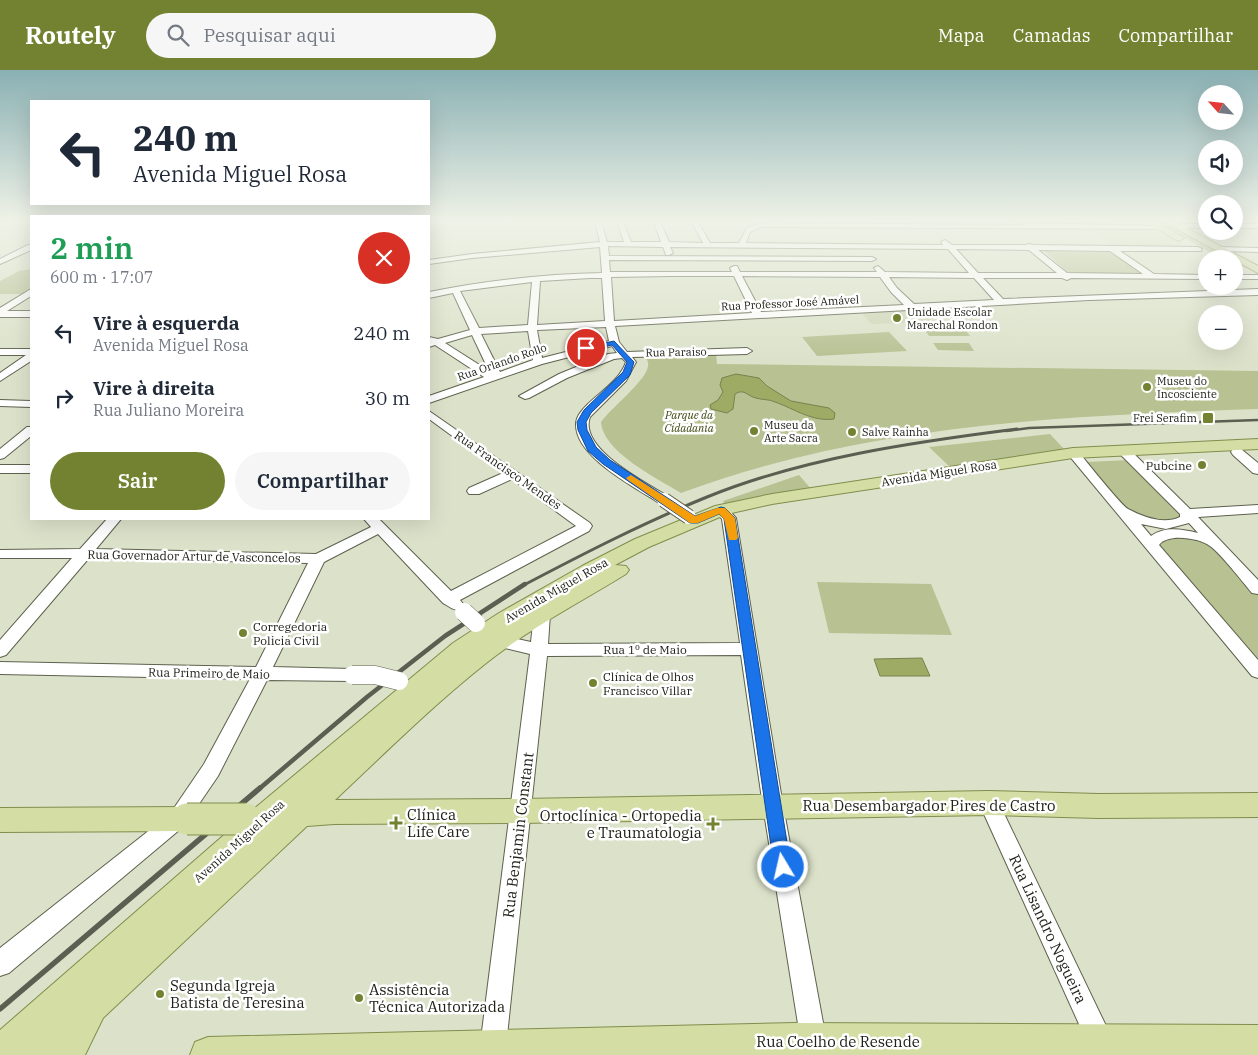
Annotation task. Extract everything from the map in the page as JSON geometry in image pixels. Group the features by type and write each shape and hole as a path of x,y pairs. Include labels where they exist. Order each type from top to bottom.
{"main road":[{"path":"1243,278 1258,284"},
{"name":"Avenida Miguel Rosa","path":"1127,454 1258,444"},
{"name":"Avenida Miguel Rosa","path":"0,1054 255,818 408,684 481,627 588,570 692,519 1076,456 1258,451"},
{"name":"Avenida Miguel Rosa","path":"37,1055 409,716 481,627 542,614 599,581 725,514"},
{"name":"Rua Desembargador Pires de Castro","path":"0,820 255,818 334,812 521,811 989,803 1257,807"},
{"path":"65,1055 97,999"},
{"name":"Rua Coelho de Resende","path":"208,1055 815,1048 1104,1048 1258,1043"}],"street":[{"path":"606,268 610,324 614,343 630,362 627,373 587,412 581,422 582,430 592,449 607,462 692,519"},
{"path":"673,268 675,274"},
{"path":"734,268 758,316"},
{"path":"878,268 894,290 912,307"},
{"path":"969,268 1001,302"},
{"path":"1054,268 1089,297"},
{"path":"1141,268 1176,293"},
{"path":"430,295 455,289 536,279 606,275 882,274 1198,277"},
{"path":"1243,277 1258,277"},
{"path":"536,279 532,328 538,362"},
{"path":"455,289 477,331 495,377"},
{"name":"Rua Professor José Amável","path":"432,341 477,331 1089,297 1258,292"},
{"path":"0,313 30,293"},
{"path":"0,313 30,314"},
{"path":"432,341 495,377"},
{"name":"Rua Orlando Rollo","path":"430,400 538,362 614,343"},
{"name":"Rua Paraiso","path":"525,396 586,366 612,356 625,354 747,351"},
{"path":"0,352 30,352"},
{"path":"0,378 30,357"},
{"path":"0,404 30,404"},
{"name":"Rua Francisco Mendes","path":"430,415 585,526 449,599"},
{"path":"0,455 30,431"},
{"path":"1237,452 1258,470"},
{"path":"1127,454 1256,584"},
{"path":"1076,456 1258,672"},
{"path":"0,469 30,469"},
{"path":"474,491 513,474"},
{"path":"1187,513 1258,509"},
{"path":"1123,510 1138,520 1159,524 1182,522 1187,519 1187,513"},
{"path":"725,514 750,649 773,806 815,1048"},
{"path":"0,651 113,520"},
{"path":"376,524 449,599 481,627 540,650"},
{"name":"Rua Governador Artur de Vasconcelos","path":"0,554 84,553 318,559 376,524"},
{"path":"1152,544 1158,536 1167,534 1190,536 1215,543"},
{"path":"0,964 182,819 211,770 262,675 318,559"},
{"name":"Rua Benjamin Constant","path":"492,1051 540,650 542,614"},
{"name":"Rua 1º de Maio","path":"540,650 750,649"},
{"name":"Rua Primeiro de Maio","path":"0,668 262,675 375,675 408,684"},
{"name":"Rua Lisandro Nogueira","path":"989,803 1104,1048"}],"shaded area":[{"name":"Unidade Escolar Marechal Rondon","path":"919,310 934,322 871,324 862,313"},
{"path":"736,374 759,378 767,386 791,401 829,408 835,413 834,419 811,417 773,401 756,398 741,392 735,394 733,409 727,413 711,409 710,405 718,400 723,392 720,385 722,378"},
{"path":"922,658 930,676 880,676 874,659"}],"green space":[{"path":"1063,268 1137,268 1146,275 1070,274"},
{"path":"30,269 30,292 26,294 0,294 0,281 19,271"},
{"path":"923,327 963,327 970,336 929,336"},
{"path":"889,332 907,351 817,356 802,337"},
{"path":"933,343 969,343 974,351 938,350"},
{"name":"Parque da Cidadania","path":"716,354 717,364 1258,371 1258,409 1038,420 893,438 822,452 751,470 681,493 621,454 604,433 601,422 642,379 648,366 643,355"},
{"path":"1050,434 1064,449 951,468 929,447"},
{"path":"1131,460 1182,513 1179,521 1147,520 1126,509 1085,462"},
{"path":"799,475 812,490 725,504 723,501"},
{"path":"1178,535 1211,543 1258,592 1258,666 1155,544"},
{"path":"817,582 931,584 952,635 829,633"}],"railway":[{"path":"1006,431 1029,428 1258,420"},
{"path":"522,586 660,517 744,483 859,453 1017,429"},
{"path":"259,789 367,697 445,636 525,584"},
{"path":"0,1009 260,788"}],"slow traffic":[{"path":"631,478 694,520 721,510 729,518 733,538"}],"place":[{"name":"Unidade Escolar Marechal Rondon","path":"897,318"},
{"name":"Museu do Incosciente","path":"1147,387"},
{"name":"Frei Serafim","path":"1208,418"},
{"name":"Museu da Arte Sacra","path":"754,431"},
{"name":"Salve Rainha","path":"852,432"},
{"name":"Pubcine","path":"1202,465"},
{"name":"Corregedoria Policia Civil","path":"243,633"},
{"name":"Clínica de Olhos Francisco Villar","path":"593,683"},
{"name":"Clínica Life Care","path":"396,823"},
{"name":"Ortoclínica - Ortopedia e Traumatologia","path":"713,824"},
{"name":"Segunda Igreja Batista de Teresina","path":"160,994"},
{"name":"Assistência Técnica Autorizada","path":"359,998"}],"route":[{"path":"586,348 614,343 629,358 630,362 627,373 587,412 581,422 585,438 592,449 607,462 694,520 721,510 729,518 783,867"}]}
